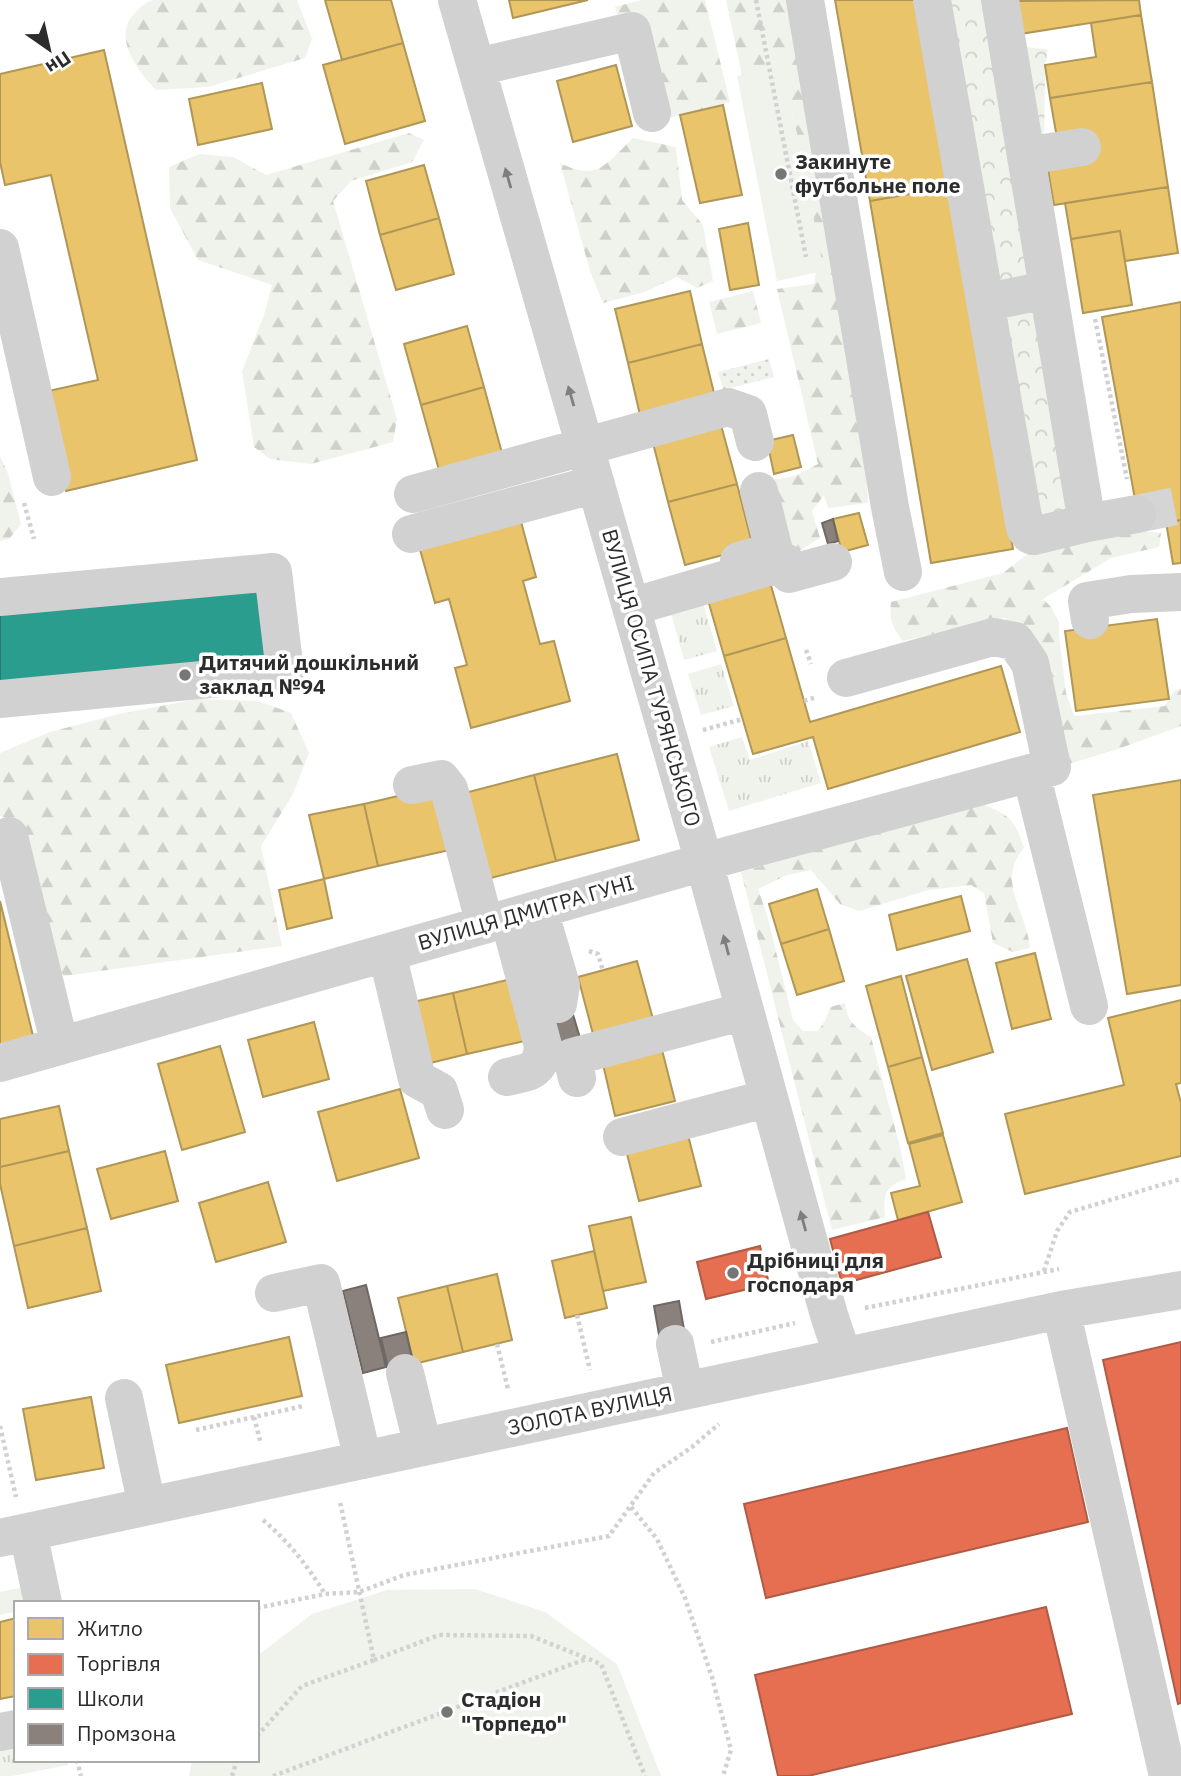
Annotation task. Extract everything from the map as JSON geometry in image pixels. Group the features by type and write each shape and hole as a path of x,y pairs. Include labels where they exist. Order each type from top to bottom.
{"street":[{"name":"ВУЛИЦЯ ОСИПА ТУРЯНСЬКОГО","path":"457,0 843,1357"},
{"path":"805,0 864,357 903,572"},
{"path":"932,0 1027,532 1030,535 1038,535 1135,514"},
{"path":"1000,0 1087,523"},
{"path":"477,67 632,31 652,113"},
{"path":"1026,156 1082,147"},
{"path":"0,248 52,477"},
{"path":"986,302 1048,290"},
{"path":"412,494 727,407 748,414 755,442"},
{"path":"411,534 596,484"},
{"path":"629,600 774,551 759,491"},
{"path":"629,600 785,562 789,574 833,562"},
{"path":"0,597 273,572 285,672 0,699"},
{"path":"1090,620 1087,601 1131,594 1181,592"},
{"path":"846,678 993,637 1015,641 1030,663 1041,770 1089,1006"},
{"name":"ВУЛИЦЯ ДМИТРА ГУНІ","path":"0,1063 704,862 1041,770"},
{"path":"412,785 441,779 449,789 511,918 561,985 558,1004"},
{"path":"9,836 60,1046"},
{"path":"507,1077 531,1071 542,1060 543,1046 511,918"},
{"path":"375,956 394,1075"},
{"path":"375,956 417,1079 439,1091 445,1110"},
{"path":"577,1077 572,1057 745,1011"},
{"path":"622,1137 769,1098"},
{"path":"274,1293 321,1283 363,1460"},
{"name":"ЗОЛОТА ВУЛИЦЯ","path":"15,1524 147,1506 1061,1310 1181,1290"},
{"path":"1061,1310 1168,1776"},
{"path":"675,1343 685,1391"},
{"path":"405,1373 423,1447"},
{"path":"124,1398 147,1506"},
{"path":"15,1524 42,1601"}],"path":[{"path":"1095,319 1135,514"},
{"path":"702,730 743,719"},
{"path":"1044,1270 1057,1231 1070,1212 1181,1180"},
{"path":"577,1315 590,1370"},
{"path":"497,1344 508,1389"},
{"path":"196,1430 303,1406"},
{"path":"254,1417 261,1445"},
{"path":"259,1608 325,1594 359,1592 404,1575 609,1536 654,1473 692,1447 728,1417"},
{"path":"0,1426 15,1524"},
{"path":"339,1498 374,1660"},
{"path":"631,1507 657,1539 685,1598 708,1664 731,1750 723,1776"},
{"path":"257,1516 283,1538 306,1563 325,1594"},
{"path":"259,1734 302,1686 439,1635 531,1636 601,1664 645,1776"},
{"path":"272,1776 587,1659"}],"green space":[{"path":"153,0 297,0 312,39 305,58 208,87 156,90 135,64 126,43 128,22 145,3"},
{"path":"641,0 705,0 730,102 664,119 638,84 615,7"},
{"path":"726,0 787,0 858,317 868,503 828,508 824,495 812,511 820,538 796,553 777,541 773,480 795,476 818,464 777,289 814,284 817,265 793,112 771,97 745,90"},
{"path":"935,0 1004,0 999,45 1048,49 1045,65 1044,153 1087,523 1038,535"},
{"name":"Закинуте футбольне поле","path":"784,68 824,271 777,281 737,76"},
{"path":"409,133 424,140 412,162 351,181 333,201 397,419 393,442 311,464 270,459 254,447 242,371 264,315 272,285 198,260 170,208 169,167 199,154 233,157 266,175"},
{"path":"633,138 676,147 682,200 703,225 713,281 697,288 677,277 645,292 603,303 590,271 560,163 584,171 593,170 608,162"},
{"path":"753,291 761,323 717,334 709,302"},
{"path":"769,359 774,377 723,390 718,372"},
{"path":"0,456 8,474 21,524 9,539 0,541"},
{"path":"1107,528 1161,533 1159,547 1111,558 1043,599 1059,622 1066,693 1074,716 1165,706 1174,691 1181,689 1181,726 1065,765 1018,630 1004,618 903,641 892,623 891,602 1003,573 1025,556 1062,536"},
{"path":"701,596 717,651 684,660 669,606"},
{"path":"721,664 734,706 701,715 688,674"},
{"path":"198,699 258,701 291,713 309,753 293,794 261,846 282,946 64,976 51,955 20,823 0,816 0,753 50,732 119,714"},
{"path":"742,737 750,760 808,741 821,783 729,811 709,747"},
{"path":"979,803 1009,818 1024,848 1012,872 1012,884 1030,948 1013,952 993,943 984,893 971,885 929,890 859,911 840,904 811,870 787,875 758,889 793,1020 803,1031 818,1031 830,1007 845,1003 847,1014 853,1023 871,1037 901,1151 906,1179 889,1189 884,1203 885,1217 832,1230 741,872"},
{"path":"28,1586 32,1601 14,1601 14,1612 0,1615 0,1592"},
{"name":"Стадіон \"Торпедо\"","path":"475,1589 545,1612 617,1664 661,1776 189,1776 192,1762 259,1762 259,1654 312,1614 387,1590"},
{"path":"14,1738 14,1762 67,1762 68,1765 0,1776 0,1741"}],"building: Житло":[{"path":"325,0 391,0 403,43 342,60"},
{"path":"509,0 588,0 513,18"},
{"path":"835,0 921,0 954,186 870,201"},
{"path":"1139,0 1141,15 1020,34 1015,1"},
{"path":"1141,15 1152,82 1050,98 1045,65 1096,57 1091,23"},
{"path":"403,43 425,121 345,144 323,65"},
{"path":"104,50 197,460 66,491 44,392 98,380 51,175 5,185 0,162 0,74"},
{"path":"616,65 632,126 573,142 557,81"},
{"path":"1152,82 1168,187 1054,205 1048,170 1057,138 1050,98"},
{"path":"262,83 272,129 198,145 189,99"},
{"path":"723,105 742,195 700,203 680,115"},
{"path":"424,165 439,218 380,235 366,181"},
{"path":"954,186 1013,549 931,563 870,201"},
{"path":"1168,187 1178,253 1125,261 1120,231 1071,239 1065,203"},
{"path":"439,218 454,274 396,290 380,235"},
{"path":"748,223 759,285 730,290 719,229"},
{"path":"1120,231 1132,305 1083,313 1071,239"},
{"path":"690,291 702,344 628,363 615,309"},
{"path":"1181,302 1181,520 1140,527 1102,317"},
{"path":"467,326 484,387 421,405 404,344"},
{"path":"702,344 715,397 640,415 628,363"},
{"path":"484,387 502,453 439,470 421,405"},
{"path":"721,425 737,484 668,502 653,443"},
{"path":"793,435 801,467 774,474 767,441"},
{"path":"737,484 753,547 685,565 668,502"},
{"path":"859,513 868,545 842,552 833,519"},
{"path":"520,518 536,577 523,581 540,644 554,641 570,701 471,728 455,668 467,665 449,599 435,603 419,546"},
{"path":"1181,520 1181,563 1173,564 1166,522"},
{"path":"768,575 786,638 724,656 706,593"},
{"path":"1157,619 1169,699 1076,711 1065,631"},
{"path":"786,638 810,722 1001,666 1020,732 828,789 813,737 753,754 724,656"},
{"path":"617,754 639,840 556,861 534,775"},
{"path":"534,775 556,861 479,881 457,795"},
{"path":"1181,780 1181,985 1127,994 1093,795"},
{"path":"440,786 454,849 378,866 364,804"},
{"path":"364,804 378,866 324,879 309,815"},
{"path":"324,879 332,918 287,929 279,890"},
{"path":"817,889 829,929 781,944 769,904"},
{"path":"961,896 970,931 897,950 889,915"},
{"path":"0,901 35,1044 0,1052"},
{"path":"829,929 844,981 797,995 781,944"},
{"path":"1035,953 1051,1019 1012,1029 996,963"},
{"path":"967,959 993,1052 932,1070 906,976"},
{"path":"637,961 653,1019 593,1034 578,977"},
{"path":"901,976 922,1057 888,1067 866,986"},
{"path":"515,978 529,1040 467,1054 453,993"},
{"path":"453,993 467,1054 418,1066 404,1004"},
{"path":"1181,1000 1181,1083 1176,1084 1181,1103 1181,1156 1025,1194 1005,1114 1124,1085 1108,1018"},
{"path":"314,1022 329,1079 263,1097 248,1040"},
{"path":"220,1046 245,1132 182,1150 158,1064"},
{"path":"661,1046 675,1101 615,1116 602,1060"},
{"path":"922,1057 943,1133 908,1143 888,1067"},
{"path":"400,1089 419,1158 337,1181 318,1112"},
{"path":"59,1106 69,1151 0,1167 0,1119"},
{"path":"688,1135 701,1186 639,1201 626,1150"},
{"path":"943,1135 962,1202 898,1220 891,1193 920,1186 909,1144"},
{"path":"69,1151 87,1228 14,1246 0,1184 0,1167"},
{"path":"165,1151 178,1201 111,1219 97,1169"},
{"path":"268,1182 286,1242 216,1262 199,1203"},
{"path":"631,1217 646,1282 603,1291 589,1226"},
{"path":"87,1228 101,1291 28,1308 14,1246"},
{"path":"594,1251 607,1308 565,1318 552,1261"},
{"path":"497,1274 512,1340 463,1352 447,1286"},
{"path":"447,1286 463,1352 414,1364 398,1298"},
{"path":"289,1337 302,1396 179,1423 166,1365"},
{"path":"91,1397 104,1468 36,1480 23,1409"},
{"path":"14,1618 14,1696 0,1699 0,1622"}],"building: Торгівля":[{"path":"928,1212 941,1257 842,1284 830,1239"},
{"name":"Дрібниці для господаря","path":"760,1246 769,1284 706,1299 697,1262"},
{"path":"1181,1342 1181,1703 1178,1704 1103,1360"},
{"path":"1067,1428 1088,1522 766,1598 744,1504"},
{"path":"1046,1607 1072,1714 808,1776 778,1776 755,1675"}],"building: Школи":[{"path":"263,587 270,662 0,688 0,612"}],"building: Промзона":[{"path":"833,519 838,541 828,544 822,523"},
{"path":"569,1001 580,1038 554,1044 544,1008"},
{"path":"366,1285 386,1367 363,1373 343,1291"},
{"path":"679,1301 686,1341 661,1346 654,1306"},
{"path":"406,1332 415,1371 390,1377 381,1338"}],"tunnel":[{"path":"1137,514 1181,505"}],"place":[{"name":"Закинуте футбольне поле","path":"781,174"},
{"name":"Дитячий дошкільний заклад №94","path":"185,675"},
{"name":"Дрібниці для господаря","path":"733,1273"},
{"name":"Стадіон \"Торпедо\"","path":"447,1712"}]}
